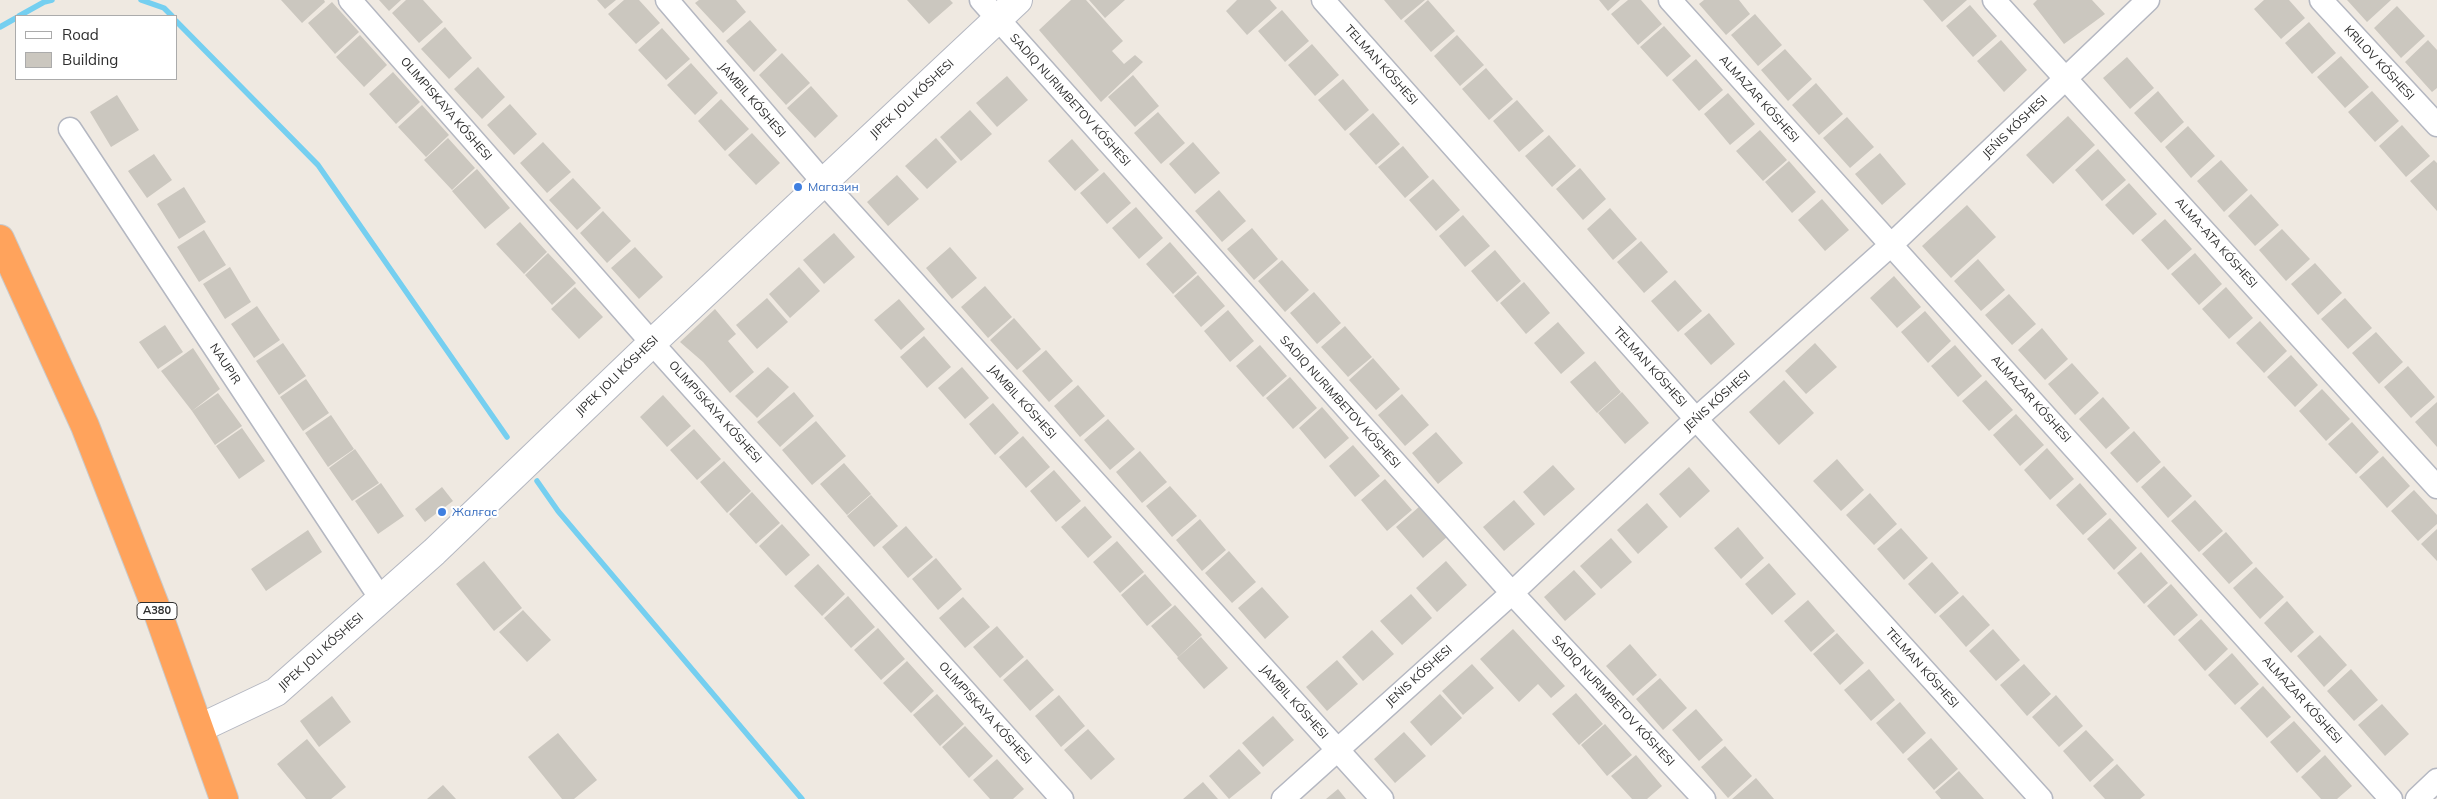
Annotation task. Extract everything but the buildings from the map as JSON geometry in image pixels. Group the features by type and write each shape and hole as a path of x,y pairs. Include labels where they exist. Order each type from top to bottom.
{"highway":[{"name":"A380","path":"0,239 85,426 200,728 224,799"}],"street":[{"name":"OLIMPISKAYA KÓSHESI","path":"350,0 652,343 1062,799"},
{"path":"667,0 824,183 1382,799"},
{"path":"200,728 276,692 434,552 652,343 824,183 989,9 1018,0"},
{"name":"TELMAN KÓSHESI","path":"1323,0 1696,419 2041,799"},
{"name":"ALMAZAR KÓSHESI","path":"1670,0 2391,799"},
{"name":"ALMA-ATA KÓSHESI","path":"1994,0 2437,487"},
{"name":"JEŃIS KÓSHESI","path":"1283,799 1512,593 1696,419 1891,245 2148,0"},
{"path":"2321,0 2437,126"},
{"path":"989,9 1512,593 1704,799"},
{"name":"NAUPIR","path":"70,129 381,598"},
{"path":"2417,799 2437,780"}],"waterway":[{"path":"21,15 44,2 52,0"},
{"path":"141,0 164,8 171,15"},
{"path":"0,27 15,19"},
{"path":"178,23 318,165 507,437"},
{"path":"537,481 558,511 802,799"}],"place":[{"name":"Магазин","path":"798,187"},
{"name":"Жалғас","path":"442,512"}]}
